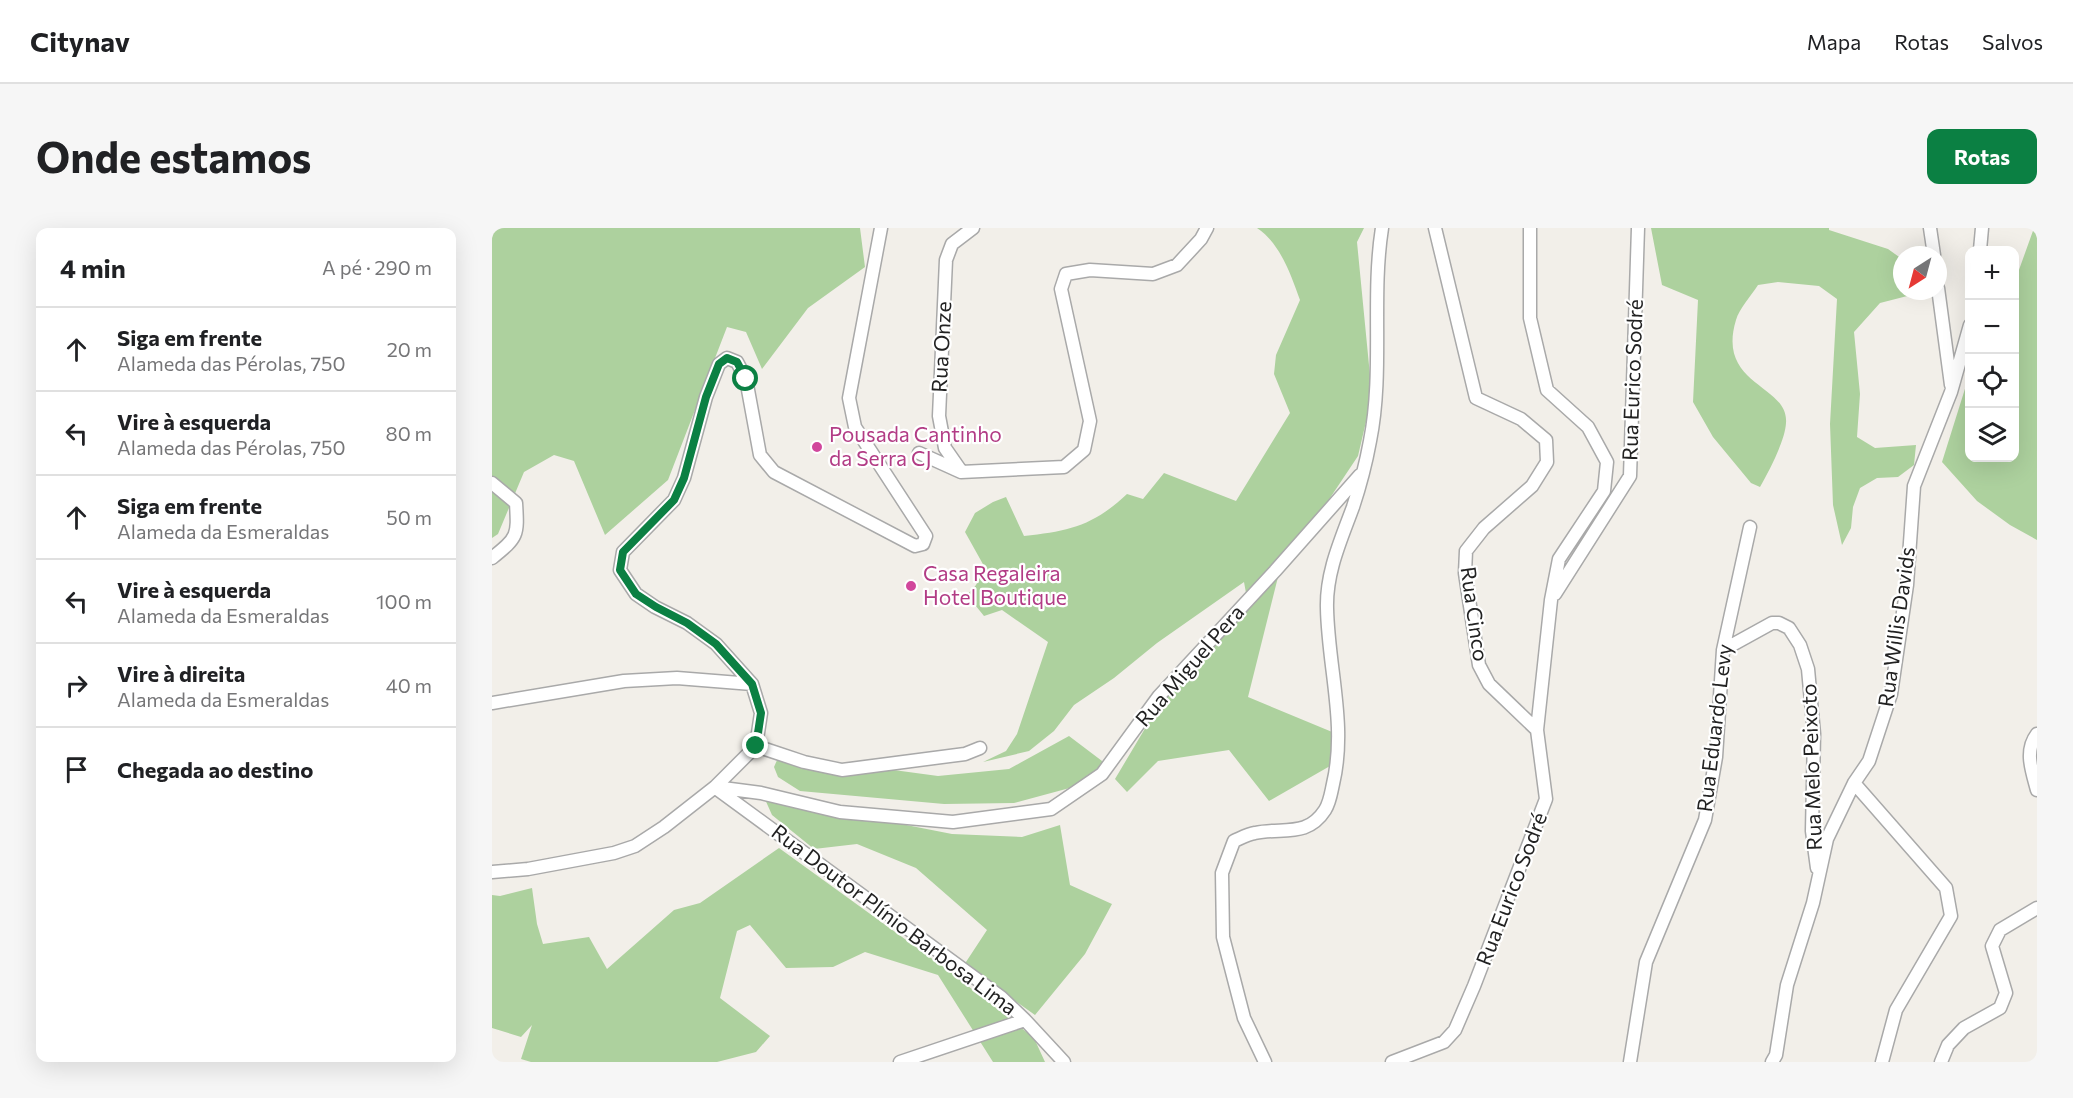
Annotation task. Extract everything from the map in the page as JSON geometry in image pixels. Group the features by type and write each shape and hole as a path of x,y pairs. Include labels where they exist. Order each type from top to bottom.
{"street":[{"path":"492,872 550,865 614,853 635,846 664,827 715,787 756,746 761,713 752,684 716,644 687,623 636,594 620,570 623,552 674,500 684,478 706,397 719,364 727,358 737,362 746,379 760,455 774,472 915,546 923,544 926,536 855,427 849,398 881,228"},
{"name":"Rua Onze","path":"961,472 945,448 939,416 946,260 952,244 973,228"},
{"path":"920,453 961,472 1064,467 1084,450 1090,421 1061,289 1066,274 1090,270 1153,274 1177,264 1201,239 1207,228"},
{"name":"Rua Miguel Pera","path":"715,787 761,793 840,812 953,822 1051,809 1102,774 1159,696 1362,473 1370,440 1376,384 1378,258 1382,228"},
{"name":"Rua Cinco","path":"1436,228 1476,398 1521,419 1546,440 1547,462 1532,486 1484,528 1466,550 1465,573 1479,665 1489,684 1537,730"},
{"path":"1530,228 1530,318 1547,390 1588,427 1607,462 1604,491 1559,559 1551,600"},
{"name":"Rua Eurico Sodré","path":"1392,1062 1444,1042 1450,1037 1469,997 1546,799 1537,730 1551,600 1630,476 1638,228"},
{"path":"1930,228 1933,246"},
{"path":"1980,246 1982,228"},
{"path":"1940,300 1952,392"},
{"name":"Rua Willis Davids","path":"1772,1062 1776,1055 1787,985 1812,903 1827,839 1854,783 1869,761 1891,694 1907,585 1914,486 1952,392 1965,344"},
{"path":"1265,1062 1244,1018 1223,937 1222,873 1234,841 1255,833 1304,829 1317,819 1330,800 1338,766 1338,721 1327,606 1334,558 1354,505 1362,473"},
{"path":"492,483 516,503 517,532 509,544 492,558"},
{"name":"Rua Eduardo Levy","path":"1630,1062 1646,962 1706,820 1716,757 1723,650 1750,527"},
{"name":"Rua Melo Peixoto","path":"1723,650 1772,623 1779,623 1789,628 1800,645 1808,669 1814,734 1812,831 1818,876"},
{"path":"492,703 624,681 677,678 752,684"},
{"path":"2037,734 2033,738 2029,762 2037,790"},
{"path":"756,746 804,762 842,770 965,754 980,748"},
{"name":"Rua Melo Peixoto","path":"1854,783 1946,888 1951,916 1896,1010 1882,1062"},
{"name":"Rua Doutor Plínio Barbosa Lima","path":"715,787 1001,997 1064,1062"},
{"path":"1941,1062 1948,1045 1964,1029 2000,1008 2006,993 1992,946 2000,930 2037,908"},
{"path":"900,1062 1025,1020"}],"green space":[{"path":"492,228 860,228 865,267 808,308 762,369 746,332 727,327 668,480 605,535 574,461 554,455 524,472 498,534 492,538"},
{"path":"1257,228 1364,228 1357,242 1372,396 1358,456 1304,537 1285,549 1248,697 1337,734 1330,766 1269,801 1229,750 1158,761 1127,792 1115,779 1159,705 1248,604 1244,582 1074,705 1054,731 1029,751 983,762 1006,751 1017,734 1048,642 1002,610 984,616 967,595 976,585 984,566 965,532 975,513 1006,497 1024,536 1067,529 1103,513 1127,494 1143,499 1164,473 1236,501 1290,413 1274,374 1276,355 1300,300 1289,270 1278,251 1265,234"},
{"path":"1651,228 1829,228 1829,230 1893,253 1893,300 1880,303 1854,332 1860,394 1857,437 1875,448 1916,445 1914,465 1898,477 1877,478 1860,488 1853,507 1851,528 1842,545 1833,505 1830,424 1837,299 1819,286 1778,282 1758,285 1742,307 1736,320 1733,342 1736,358 1744,371 1777,400 1784,410 1786,423 1780,447 1760,487 1751,483 1713,437 1693,402 1698,300 1662,285"},
{"path":"2034,228 2037,228 2037,540 2010,525 1977,501 1942,462 1965,389 1965,462 2019,462 2019,270"},
{"path":"1069,736 1106,764 1077,786 1014,803 944,804 800,791 778,777 774,767 778,758 797,754 827,761 938,776 1009,769"},
{"path":"764,797 952,834 1022,837 1060,825 1070,885 1112,904 1085,954 1035,1015 964,965 987,930 916,868 857,844 814,849 772,815"},
{"path":"779,848 949,971 1034,1038 1045,1062 993,1062 938,975 865,952 833,967 786,968 750,925 737,931 720,998 770,1036 756,1052 717,1062 531,1062 521,1059 532,1025 521,1037 492,1028 492,895 500,896 532,888 537,924 543,944 589,937 607,969 674,910 700,903"}],"place":[{"name":"Pousada Cantinho da Serra CJ","path":"817,447"},
{"name":"Casa Regaleira Hotel Boutique","path":"911,586"}],"route":[{"path":"746,379 737,362 727,358 719,364 706,397 684,478 674,500 623,552 620,570 636,594 687,623 716,644 752,684 761,713 756,746"}]}
